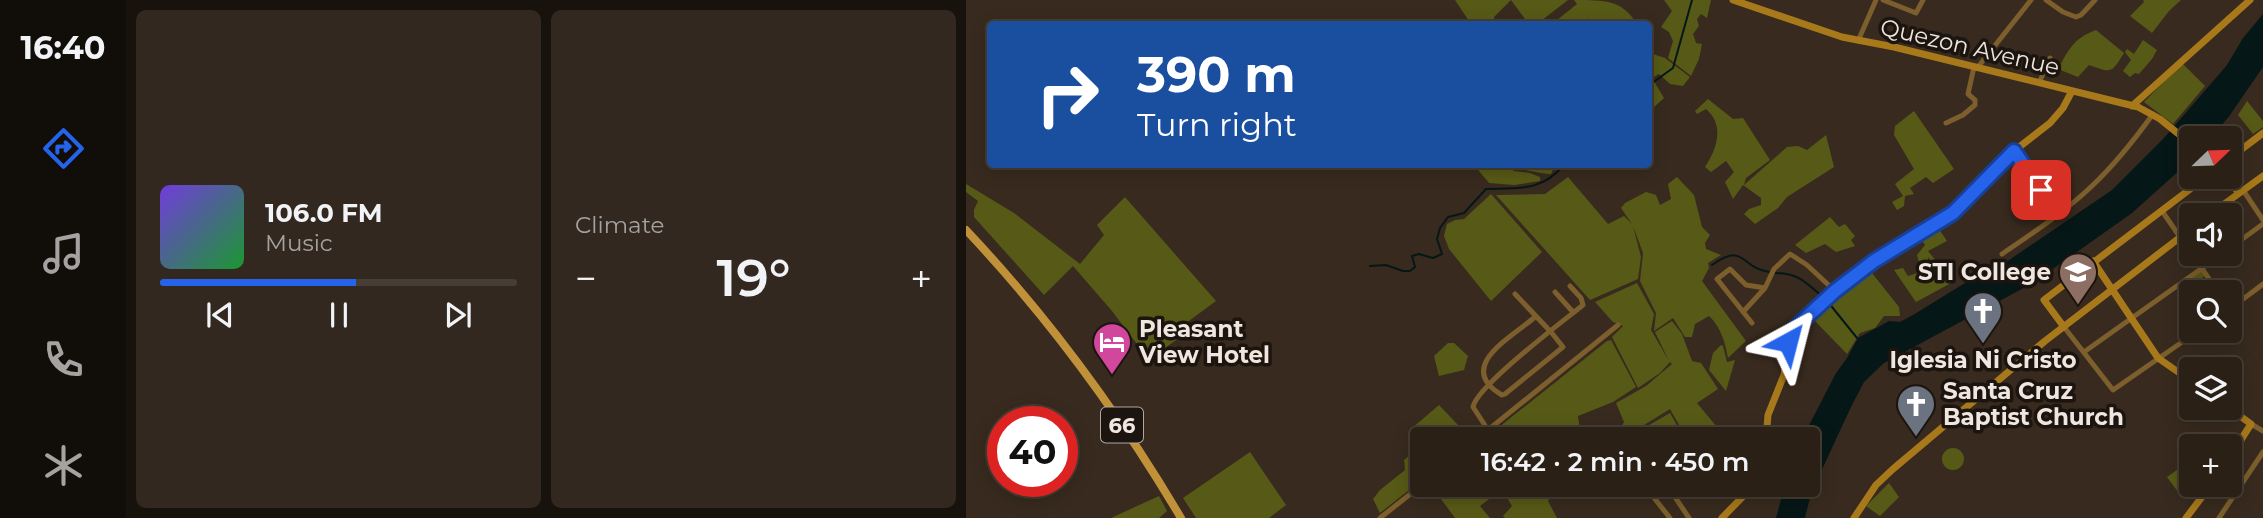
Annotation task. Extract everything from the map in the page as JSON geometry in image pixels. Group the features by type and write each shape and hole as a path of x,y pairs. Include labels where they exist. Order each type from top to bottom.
{"main road":[{"name":"66","path":"966,230 1014,281 1069,349 1155,474 1181,518"}],"street":[{"name":"Quezon Avenue","path":"1734,0 1858,41 1894,47 2132,106 2156,116 2179,134"},
{"path":"1858,41 1876,0"},
{"path":"1883,0 1916,13 1923,0"},
{"path":"1946,123 1963,115 1975,104 1975,100 1968,94 1976,67 2031,0"},
{"path":"2046,0 2063,12 2076,16 2081,15 2095,0"},
{"path":"2132,106 2250,0"},
{"path":"2039,83 2050,58"},
{"path":"1767,427 1768,415 1784,375 1790,335 1797,326 1874,261 1953,213 2014,151 2050,123 2063,108 2072,91"},
{"path":"2003,254 2061,213 2096,183 2156,116"},
{"path":"2242,150 2263,133"},
{"path":"2014,151 2041,190"},
{"path":"2226,203 2263,176"},
{"path":"2180,343 2113,390 2044,300 2190,189"},
{"path":"2238,189 2263,222 2242,239"},
{"path":"2162,211 2179,236"},
{"path":"1854,518 1879,482 2064,327 2179,238"},
{"path":"1744,312 1790,254 1795,256 1830,296"},
{"path":"2093,261 2158,358 2179,373"},
{"path":"2084,352 2205,266"},
{"path":"2202,268 2210,280"},
{"path":"1752,323 1717,279 1730,269 1746,285 1765,288"},
{"path":"2242,299 2263,284"},
{"path":"1486,427 1473,407 1480,393 1583,305 1570,286"},
{"path":"1555,292 1573,312"},
{"path":"1515,293 1563,348 1505,394 1497,392 1482,372 1486,359 1535,317"},
{"path":"1492,427 1618,325"},
{"path":"2242,417 2263,431"},
{"path":"2242,438 2251,424"},
{"path":"2219,518 2263,452"},
{"path":"1380,518 1410,494"},
{"path":"1653,497 1670,518"},
{"path":"1675,497 1689,518"},
{"path":"1722,518 1742,497"},
{"path":"2186,518 2202,497"}],"shaded area":[{"path":"1455,0 1511,0 1494,17 1495,21 1469,21"},
{"path":"1511,0 1568,0 1541,21 1525,19"},
{"path":"1574,0 1612,3 1625,10 1635,21 1590,21 1587,17 1589,21 1556,21 1577,4"},
{"path":"1664,0 1711,0 1707,18 1701,14 1697,19 1699,26 1693,34 1696,43 1702,44 1691,76 1668,58 1673,41 1669,32 1661,27 1672,11"},
{"path":"2143,0 2181,0 2152,33 2130,16"},
{"path":"2263,14 2263,67 2221,126 2179,126 2179,171 2132,213 2033,283 1884,363 1864,382 1820,474 1820,427 1808,427 1836,373 1858,338 1889,321 1900,322 1913,315 1965,283 1977,272 1993,271 2112,190 2164,138 2227,65 2243,38"},
{"path":"2096,30 2124,53 2116,65 2107,70 2089,65 2078,77 2058,69 2073,45"},
{"path":"2143,40 2157,50 2139,74 2135,73 2130,77 2123,71 2131,60 2125,52 2127,49 2134,54"},
{"path":"1652,51 1690,77 1683,86 1670,84 1659,74 1652,78"},
{"path":"2182,63 2205,86 2173,124 2144,102"},
{"path":"1652,78 1664,98 1652,109"},
{"path":"1708,99 1733,119 1743,118 1770,160 1746,178 1744,185 1787,147 1798,146 1807,150 1826,135 1834,167 1787,197 1778,208 1755,224 1744,214 1761,205 1761,198 1743,185 1733,199 1725,182 1734,172 1726,161 1711,172 1705,167 1716,145 1716,122 1706,109 1697,114 1695,111"},
{"path":"2247,101 2263,121 2263,127 2253,134 2238,115"},
{"path":"1914,111 1954,169 1933,183 1926,177 1910,188 1914,194 1905,196 1904,206 1897,210 1892,202 1903,196 1895,184 1914,169 1894,135 1895,126"},
{"path":"1476,168 1510,168 1540,177 1540,181 1514,185 1489,183"},
{"path":"1520,168 1554,168 1551,174"},
{"path":"1568,177 1608,224 1624,216 1632,224 1621,208 1625,203 1646,192 1656,195 1660,205 1671,199 1668,184 1677,177 1694,195 1702,227 1710,235 1705,243 1706,249 1721,255 1708,263 1709,268 1702,281 1746,341 1728,358 1722,335 1709,316 1695,324 1692,337 1685,337 1673,318 1654,331 1656,313 1640,281 1643,253 1633,226 1641,257 1638,279 1590,300 1496,195 1545,194"},
{"path":"966,184 1014,213 1080,264 1104,235 1097,225 1125,197 1216,301 1182,326 1176,340 1149,360 1073,266 1044,295 974,217 978,201 966,192"},
{"path":"1491,194 1542,252 1491,301 1449,249 1444,236 1447,224 1464,219"},
{"path":"1830,217 1839,227 1845,224 1855,236 1851,240 1855,246 1836,252 1825,244 1806,253 1795,245"},
{"path":"1937,226 1947,241 1928,251 1953,282 1916,302 1894,270 1903,268 1908,276 1936,267 1928,257 1928,266 1919,262 1917,255 1925,245 1920,237"},
{"path":"1868,268 1899,307 1900,316 1884,316 1875,328 1860,333 1847,354 1813,319"},
{"path":"2201,271 2205,275 2201,280 2189,280"},
{"path":"1637,283 1654,314 1651,330 1669,361 1655,332 1672,321 1682,334 1692,361 1701,363 1718,389 1697,403 1717,427 1680,427 1670,409 1641,427 1621,427 1624,422 1616,403 1646,386 1672,364 1670,362 1660,373 1638,388 1612,337 1623,326 1613,322 1595,302"},
{"path":"1611,340 1636,387 1613,402 1578,416 1580,427 1499,427"},
{"path":"1448,343 1454,343 1468,356 1464,370 1439,376 1434,356"},
{"path":"1721,345 1727,362 1735,360 1726,391 1709,370 1713,353"},
{"path":"1439,405 1460,427 1413,427"},
{"path":"1670,413 1678,427 1646,427"},
{"path":"1953,448 1963,455 1964,459 1957,469 1953,470 1943,463 1942,459 1949,449"},
{"path":"1250,452 1286,505 1269,518 1196,518 1183,498"},
{"path":"1410,455 1410,489 1380,513 1373,499 1405,470 1404,460"},
{"path":"2179,468 2179,493 2167,477"},
{"path":"1889,483 1899,497 1880,516 1866,506"},
{"path":"1159,496 1167,511 1159,518 1111,518"},
{"path":"1440,497 1492,497 1480,506 1490,518 1455,518"},
{"path":"1507,497 1550,497 1548,501 1557,518 1505,518 1503,516 1512,506"},
{"path":"1782,497 1810,497 1805,518 1776,518"}],"waterway":[{"path":"1652,83 1673,68 1692,0"},
{"path":"1370,266 1386,265 1410,271 1415,267 1412,256 1419,254 1433,258 1442,254 1437,239 1440,228 1448,217 1464,213 1486,189 1529,187 1547,180 1561,168"},
{"path":"1712,265 1731,255 1769,272"},
{"path":"1775,273 1796,277 1824,298"},
{"path":"1828,302 1857,338"}],"place":[{"name":"STI College","path":"2078,306"},
{"name":"Iglesia Ni Cristo","path":"1983,345"},
{"name":"Pleasant View Hotel","path":"1112,376"},
{"name":"Santa Cruz Baptist Church","path":"1916,438"}],"route":[{"path":"1788,342 1797,326 1835,291 1874,261 1953,213 2014,151 2041,190"}]}
